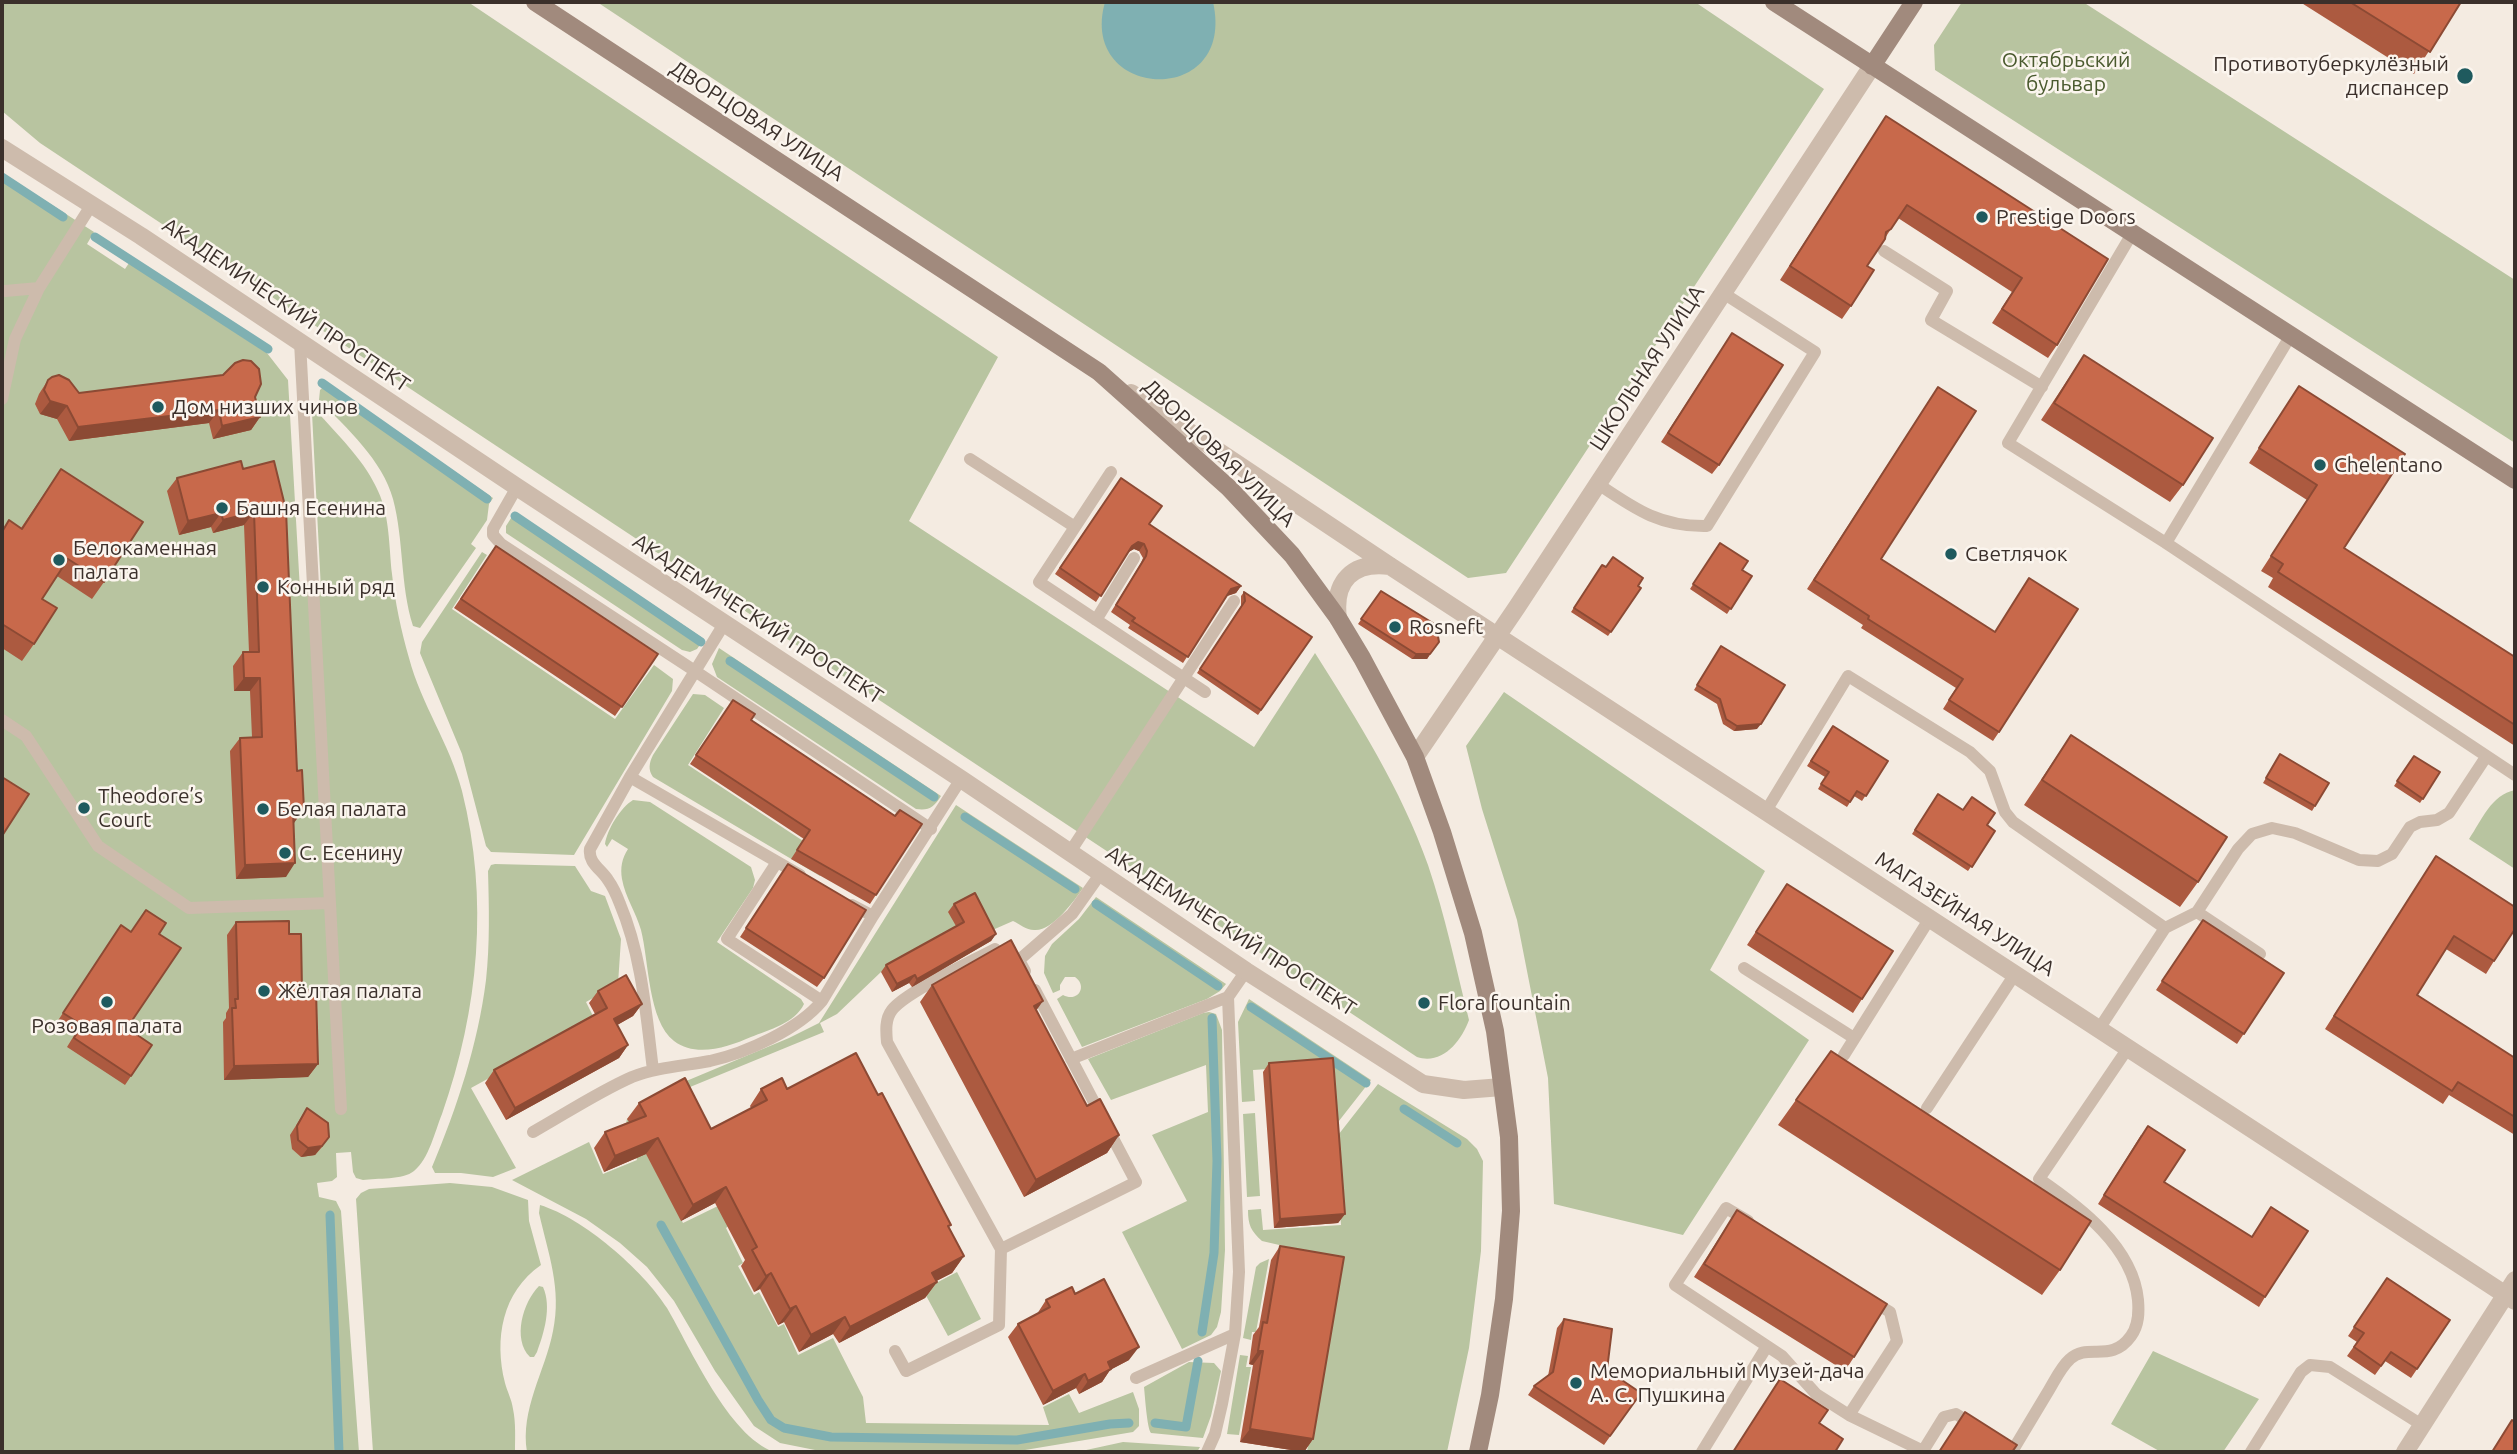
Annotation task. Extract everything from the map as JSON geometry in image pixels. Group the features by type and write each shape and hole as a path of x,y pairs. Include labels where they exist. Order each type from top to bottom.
{"main road":[{"name":"ДВОРЦОВАЯ УЛИЦА","path":"535,2 1099,372 1229,488 1292,555 1338,618 1415,757 1442,832 1473,933 1493,1023 1509,1137 1511,1211 1504,1299 1490,1395 1478,1452"},
{"path":"1774,2 2515,480"},
{"name":"ШКОЛЬНАЯ УЛИЦА","path":"1872,66 1914,2"}],"street":[{"name":"ШКОЛЬНАЯ УЛИЦА","path":"1415,757 1498,636 1872,66"},
{"name":"АКАДЕМИЧЕСКИЙ ПРОСПЕКТ","path":"2,148 92,204 961,779 1246,971 1423,1084 1464,1090 1502,1087"},
{"name":"МАГАЗЕЙНАЯ УЛИЦА","path":"1099,372 1390,566 2128,1048 2512,1292"},
{"path":"1338,618 1337,596 1348,576 1368,566 1390,566"},
{"path":"2404,1452 2512,1292"}],"lane":[{"path":"2,399 15,339 38,288 92,204"},
{"path":"2133,232 2008,443 2166,542 2515,775"},
{"path":"1884,251 1947,291 1931,320 2042,387"},
{"path":"5,291 38,288"},
{"path":"1598,484 1658,520 1671,524 1707,526 1815,352 1723,293"},
{"path":"2166,542 2291,335"},
{"path":"300,342 341,1109"},
{"path":"970,459 1075,527"},
{"path":"1111,472 1039,582 1205,692"},
{"path":"517,487 492,528 497,540 931,829"},
{"path":"1096,620 1135,558"},
{"path":"1070,852 1234,601"},
{"path":"653,1070 640,974 631,938 621,906 608,880 589,855 595,837 723,624"},
{"path":"1766,811 1848,676 1970,752 1990,771 2005,812 2013,822 2165,928"},
{"path":"2,720 26,736 98,846 189,908 330,903"},
{"path":"2099,1029 2165,928 2197,912 2238,849 2252,834 2272,828 2295,833 2359,860 2378,861 2392,855 2410,827 2420,822 2437,820 2449,813 2486,757"},
{"path":"630,777 813,883"},
{"path":"533,1132 630,1078 653,1070 727,1056 788,1030 814,1011 961,779"},
{"path":"778,862 727,939 822,1001"},
{"path":"895,1350 906,1371 999,1325 1001,1248 887,1042 886,1026 890,1012 905,999 1014,950 1072,914 1101,873"},
{"path":"837,896 873,916"},
{"path":"2197,912 2260,954"},
{"path":"1844,1055 1930,918"},
{"path":"1001,1248 1136,1182 1014,950"},
{"path":"1744,968 1854,1038"},
{"path":"1071,1059 1228,997 1246,971"},
{"path":"1927,1108 2015,974"},
{"path":"1207,1452 1219,1419 1235,1334 1240,1272 1228,997"},
{"path":"2011,1448 2071,1357 2089,1351 2110,1352 2120,1347 2132,1335 2139,1315 2131,1271 2111,1241 2073,1202 2039,1179 2128,1048"},
{"path":"1762,1230 1726,1208 1675,1285 1782,1356 1816,1394 1849,1415 1922,1451 1944,1417 1950,1414 1956,1414 1982,1430"},
{"path":"1849,1415 1897,1341 1890,1312 1867,1297"},
{"path":"1136,1378 1235,1334"},
{"path":"1702,1452 1768,1346"},
{"path":"2251,1452 2301,1372 2309,1365 2330,1367 2422,1424"}],"green space":[{"path":"2,2 468,2 998,357 909,521 1254,747 1315,653 1392,782 1428,865 1469,1020 1461,1036 1442,1055 1426,1059 1417,1057 40,143 2,111"},
{"path":"597,2 1695,2 1824,89 1506,573 1468,578"},
{"name":"Октябрьский бульвар","path":"1962,2 2083,2 2515,280 2515,443 1935,70 1934,45"},
{"path":"2,173 94,232 87,244 125,269 129,263 267,353 288,380 300,590 321,590 312,413 320,415 360,461 373,481 385,511 395,595 406,648 414,675 462,791 475,872 476,954 465,1034 455,1074 424,1159 409,1174 363,1180 356,1178 353,1172 351,1152 336,1153 337,1177 332,1181 317,1183 319,1197 336,1201 341,1211 359,1452 2,1452"},
{"path":"327,383 493,498 489,504 487,520 471,544 476,548 420,628 413,626 409,610 399,530 388,485 362,445 319,400 320,390"},
{"path":"515,512 704,639 697,649 690,652 682,650 506,533 506,526"},
{"path":"482,552 487,555 452,609 615,719 654,665 673,679 672,691 574,855 491,852 486,846 462,754 420,653 422,642"},
{"path":"719,648 941,796 928,809 916,809 717,677 712,664"},
{"path":"1504,692 1765,871 1710,970 1809,1040 1683,1235 1554,1204 1548,1078 1517,920 1482,809 1466,746"},
{"path":"693,694 705,695 724,708 688,765 835,862 820,876 653,777 650,766 653,755"},
{"path":"2515,790 2515,869 2469,839 2493,803"},
{"path":"633,800 650,802 751,867 755,880 753,888 717,942 801,999 804,1004 800,1011 788,1021 742,1041 702,1050 683,1046 665,1032 654,1005 641,930 622,879 622,863 628,849 612,839 607,847 605,844 615,820"},
{"path":"956,805 1083,888 1062,915 1048,926 1034,930 1013,921 988,932 958,929 881,972 837,1014 820,1023 824,1032 673,1094 628,1119 683,1223 720,1205 731,1224 726,1228 743,1263 738,1266 754,1295 759,1292 778,1327 784,1324 798,1355 833,1338 863,1397 866,1423 1049,1425 1043,1407 1069,1394 1079,1413 1133,1392 1139,1409 1139,1426 1133,1432 1013,1452 820,1451 780,1443 754,1426 715,1371 674,1301 647,1267 620,1243 586,1219 512,1180 589,1142 603,1174 637,1160 627,1135 627,1119 660,1092 819,1023"},
{"path":"491,865 575,866 591,891 605,896 621,939 618,984 586,1002 595,1020 471,1088 516,1168 493,1177 435,1173 432,1167 450,1122 478,1028 488,953 488,871"},
{"path":"1096,897 1226,984 1207,999 1082,1047 1057,999 1063,995 1077,995 1081,985 1075,977 1065,977 1060,990 1053,993 1044,973 1045,956 1052,944 1079,919"},
{"path":"1249,999 1371,1080 1335,1126 1329,1065 1253,1070 1255,1101 1242,1102 1238,1022"},
{"path":"1209,1012 1216,1014 1222,1030 1225,1250 1221,1312 1217,1327 1211,1335 1182,1349 1122,1232 1187,1201 1152,1135 1208,1112 1206,1065 1111,1100 1088,1059"},
{"path":"1378,1084 1467,1139 1477,1149 1483,1161 1481,1251 1469,1348 1447,1452 1307,1452 1340,1259 1262,1241 1251,1227 1248,1210 1261,1209 1263,1230 1341,1225 1335,1139"},
{"path":"1255,1113 1260,1196 1247,1197 1243,1114"},
{"path":"450,1183 492,1187 528,1200 529,1221 541,1265 517,1289 510,1303 504,1318 500,1350 515,1420 515,1452 373,1452 356,1199 369,1189"},
{"path":"540,1205 575,1221 628,1262 667,1308 726,1410 757,1443 774,1452 527,1452 527,1421 553,1331 556,1300 550,1257 539,1213"},
{"path":"1269,1259 1256,1332 1252,1332 1251,1340 1243,1338 1256,1267"},
{"path":"957,1272 981,1319 948,1336 923,1290"},
{"path":"539,1286 543,1287 546,1295 546,1320 537,1352 534,1357 530,1357 522,1341 522,1321 528,1301"},
{"path":"2153,1351 2259,1399 2223,1452 2161,1452 2111,1424"},
{"path":"1240,1355 1248,1356 1246,1367 1251,1367 1239,1435 1227,1434"},
{"path":"1189,1362 1214,1363 1221,1371 1203,1438 1151,1433 1144,1387"},
{"path":"1123,1442 1200,1447 1197,1452 1077,1452"}],"water":[{"path":"1105,2 1213,2 1214,37 1202,61 1182,75 1158,79 1133,74 1113,59 1103,35"}],"building":[{"path":"2350,2 2461,2 2430,52"},
{"path":"1886,116 2108,259 2057,345 2002,309 2022,278 1907,205 1891,229 1886,232 1885,239 1867,266 1874,270 1851,306 1790,266"},
{"path":"1732,333 1783,365 1719,465 1668,433"},
{"path":"2084,355 2213,438 2183,485 2054,403"},
{"path":"251,361 259,369 261,384 255,397 260,417 222,426 219,410 78,427 67,406 50,401 44,390 48,380 59,375 69,380 79,393 223,375 235,363"},
{"path":"2299,386 2405,454 2344,548 2515,657 2515,725 2278,572 2283,564 2271,556 2317,485 2259,448"},
{"path":"1938,387 1976,411 1881,559 1995,632 2029,578 2078,609 1999,732 1949,700 1963,679 1868,619 1869,616 1814,580"},
{"path":"241,461 243,469 274,461 286,510 297,771 302,770 304,809 293,810 295,863 245,865 240,738 262,737 260,678 244,678 243,652 259,652 254,512 223,520 221,513 188,521 177,478"},
{"name":"Белокаменная палата","path":"61,469 143,522 104,582 68,559 42,599 57,608 34,644 2,624 2,532 9,520 22,529"},
{"path":"1121,478 1162,506 1149,524 1241,586 1231,589 1188,657 1132,621 1135,618 1116,605 1146,556 1144,544 1138,542 1132,546 1101,596 1060,568"},
{"path":"1720,543 1748,561 1742,570 1752,576 1731,609 1693,584"},
{"path":"496,546 658,654 622,707 461,599"},
{"path":"1613,557 1643,578 1638,586 1641,588 1611,632 1574,608 1602,565 1606,567"},
{"name":"Rosneft","path":"1381,591 1436,625 1439,642 1430,654 1416,654 1361,619"},
{"path":"1244,592 1312,637 1261,710 1200,669 1245,601"},
{"path":"1721,646 1785,685 1761,724 1737,726 1726,719 1720,699 1697,685"},
{"path":"733,700 755,714 751,720 895,816 900,810 922,824 876,895 797,850 810,830 696,755"},
{"path":"1833,726 1888,761 1866,796 1857,791 1850,802 1821,784 1829,772 1811,761"},
{"path":"2071,735 2227,837 2198,882 2042,780"},
{"path":"2280,754 2329,783 2315,806 2266,778"},
{"path":"2414,756 2440,772 2423,799 2397,781"},
{"path":"2,777 29,794 2,836"},
{"path":"1938,794 1963,810 1972,797 1995,813 1987,825 1995,831 1972,867 1915,830"},
{"path":"2436,856 2515,907 2515,929 2494,961 2454,936 2417,995 2515,1058 2515,1117 2458,1082 2452,1091 2334,1016"},
{"path":"788,864 866,910 824,978 746,928"},
{"path":"1787,884 1893,951 1862,999 1756,932"},
{"path":"975,893 996,934 917,979 915,975 897,984 886,965 964,922 954,904"},
{"name":"Розовая палата","path":"146,910 166,923 159,934 181,948 127,1028 152,1045 131,1076 74,1038 82,1025 63,1013 121,925 131,932"},
{"path":"2203,920 2284,973 2244,1034 2162,981"},
{"name":"Жёлтая палата","path":"289,921 289,934 301,934 302,990 316,990 318,1064 234,1066 232,1008 236,1008 235,999 238,999 236,922"},
{"path":"1011,940 1043,1001 1034,1006 1087,1106 1100,1099 1119,1135 1036,1180 932,985"},
{"path":"626,975 642,1004 614,1019 628,1045 515,1108 494,1070 607,1008 598,991"},
{"path":"1831,1051 2091,1221 2060,1270 1796,1100"},
{"path":"856,1053 878,1095 882,1093 951,1225 948,1226 964,1256 932,1273 937,1282 850,1327 845,1317 811,1335 796,1306 790,1309 771,1273 766,1276 752,1250 757,1247 726,1187 693,1205 658,1138 615,1156 605,1132 646,1116 639,1103 685,1078 711,1129 767,1100 761,1089 782,1078 787,1089"},
{"path":"1333,1058 1345,1214 1280,1219 1269,1063"},
{"path":"307,1108 328,1123 329,1137 322,1146 308,1148 298,1140 297,1126"},
{"path":"2148,1126 2185,1150 2164,1182 2252,1237 2271,1207 2308,1231 2265,1297 2104,1195"},
{"path":"1737,1210 1887,1304 1854,1357 1704,1264"},
{"path":"1280,1246 1344,1257 1313,1439 1250,1429 1263,1351 1258,1351 1263,1322 1267,1323"},
{"path":"2387,1278 2450,1320 2417,1369 2391,1352 2381,1366 2354,1347 2364,1333 2354,1327"},
{"path":"1104,1279 1139,1347 1108,1362 1111,1369 1088,1381 1085,1374 1053,1391 1018,1324 1050,1307 1046,1300 1072,1287 1075,1294"},
{"name":"Мемориальный Музей-дача А. С. Пушкина","path":"1564,1319 1612,1329 1607,1370 1641,1393 1610,1436 1534,1386 1553,1372"},
{"path":"1780,1379 1828,1410 1819,1423 1843,1439 1835,1452 1733,1452"},
{"path":"1965,1412 2017,1445 2012,1452 1939,1452"},
{"path":"2512,1420 2515,1422 2515,1452 2492,1452"}],"waterway":[{"path":"2,177 63,217"},
{"path":"95,237 268,349"},
{"path":"322,383 487,499"},
{"path":"515,516 701,642"},
{"path":"730,661 934,797"},
{"path":"965,817 1075,889"},
{"path":"1096,904 1218,986"},
{"path":"1251,1007 1366,1083"},
{"path":"1202,1332 1214,1253 1217,1161 1212,1018"},
{"path":"1404,1109 1457,1143"},
{"path":"330,1215 339,1452"},
{"path":"661,1225 758,1400 771,1420 784,1428 831,1437 1017,1440 1129,1423"},
{"path":"1155,1423 1186,1427 1198,1361"}],"place":[{"name":"Противотуберкулёзный диспансер","path":"2465,76"},
{"name":"Prestige Doors","path":"1982,217"},
{"name":"Дом низших чинов","path":"158,407"},
{"name":"Chelentano","path":"2320,465"},
{"name":"Башня Есенина","path":"222,508"},
{"name":"Светлячок","path":"1951,554"},
{"name":"Белокаменная палата","path":"59,560"},
{"name":"Конный ряд","path":"263,587"},
{"name":"Rosneft","path":"1395,627"},
{"name":"Theodore’s Court","path":"84,808"},
{"name":"Белая палата","path":"263,809"},
{"name":"С. Есенину","path":"285,853"},
{"name":"Жёлтая палата","path":"264,991"},
{"name":"Розовая палата","path":"107,1002"},
{"name":"Flora fountain","path":"1424,1003"},
{"name":"Мемориальный Музей-дача А. С. Пушкина","path":"1576,1383"}]}
